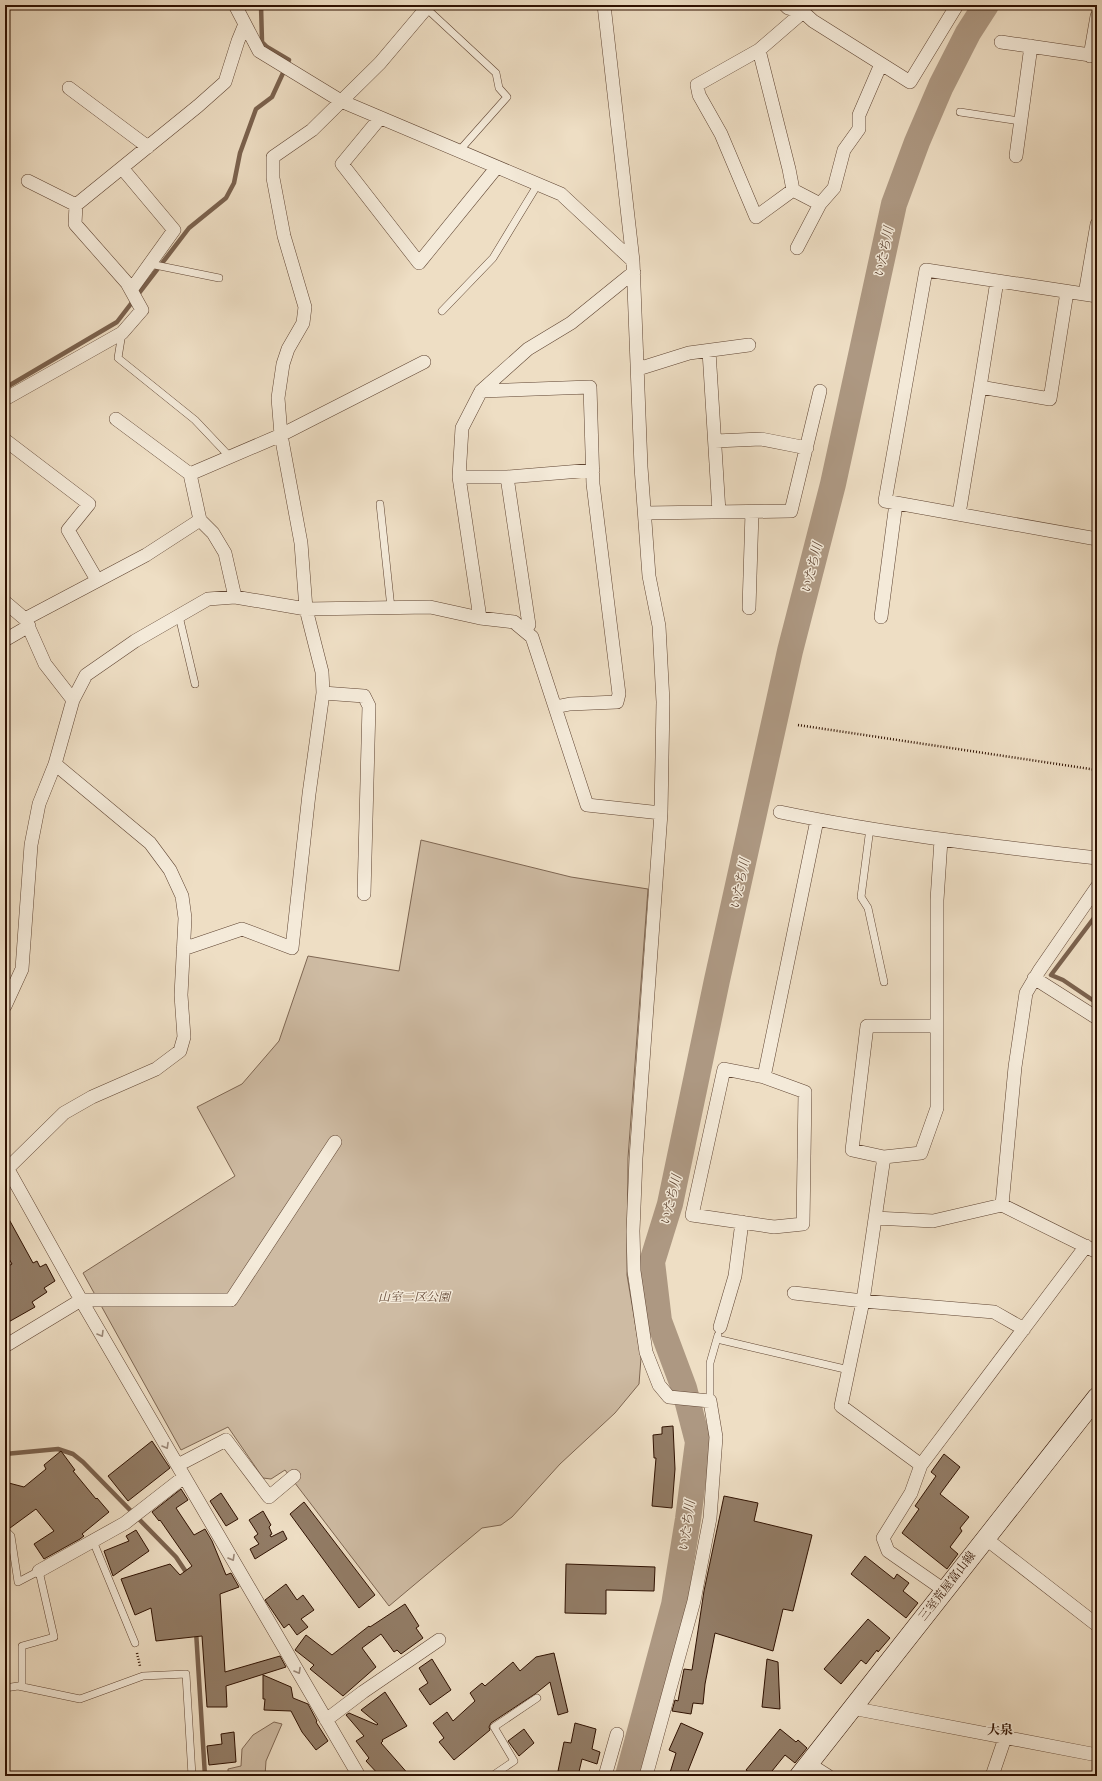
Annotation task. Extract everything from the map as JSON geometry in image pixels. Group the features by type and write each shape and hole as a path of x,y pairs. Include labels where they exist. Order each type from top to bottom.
{"main road":[{"name":"三室荒屋富山線","path":"804,1770 1097,1397"}],"street":[{"path":"235,5 259,51 340,101 561,194 634,267"},
{"path":"604,5 634,267 641,467 649,576 659,626 663,702 661,813 636,1158 633,1231 634,1271 646,1352 659,1385 669,1397 710,1401 716,1437 710,1518 694,1601 646,1776"},
{"path":"785,5 788,8 805,8"},
{"path":"183,949 242,929 292,948 309,794 323,694 322,672 306,609 301,543 280,435 278,398 283,364 288,349 303,323 305,307 284,236 273,178 273,157 312,130 380,63 427,6"},
{"path":"805,8 813,21 910,82 952,7"},
{"path":"793,190 756,217 721,134 699,95 697,85 759,50 805,8"},
{"path":"1001,42 1094,56 1097,16"},
{"path":"5,399 122,333 142,310 127,283 75,224 76,205 226,82 238,41 245,24"},
{"path":"1016,156 1031,46"},
{"path":"759,50 793,190"},
{"path":"797,248 820,204 834,188 844,150 859,129 859,115 881,64"},
{"path":"69,88 148,147"},
{"path":"380,118 342,164 419,263 497,167"},
{"path":"122,168 174,230 131,290"},
{"path":"28,180 76,205"},
{"path":"793,190 820,204"},
{"path":"1097,224 1091,295 926,270 885,501 1097,539"},
{"path":"480,618 459,477 462,428 481,391 528,349 571,323 634,267"},
{"path":"959,514 997,281"},
{"path":"980,387 1050,399 1067,292"},
{"path":"638,369 689,353 749,345"},
{"path":"709,351 719,512"},
{"path":"190,474 280,435 424,362"},
{"path":"481,391 590,387 593,484 620,694 617,702 570,704 555,707"},
{"path":"645,512 791,511 820,391"},
{"path":"116,419 190,474 200,520 213,533 225,552 235,597"},
{"path":"714,441 761,439 807,448"},
{"path":"5,440 89,504 68,530 97,580"},
{"path":"459,477 507,477 593,470"},
{"path":"507,477 530,625 525,631"},
{"path":"881,617 896,503"},
{"path":"749,608 752,512"},
{"path":"5,640 27,622 97,580 146,554 200,520"},
{"path":"5,1006 22,969 31,845 39,804 55,764 73,700 86,675 135,640 208,599 235,597 306,609 430,607 480,618 514,622 532,637 587,805 661,813"},
{"path":"5,602 27,622 45,664 73,700"},
{"path":"323,694 364,696 369,706 364,894"},
{"path":"55,764 150,843 170,870 182,896 184,918 181,995 184,1037 180,1051 156,1069 92,1096 64,1113 6,1166 81,1300 359,1776"},
{"path":"780,812 817,820 941,840 1097,858"},
{"path":"764,1077 817,820"},
{"path":"937,1026 867,1026 852,1150 884,1157 921,1153 937,1108 937,1026 937,900 941,840"},
{"path":"1002,1205 1014,1067 1026,993 1034,978 1097,887"},
{"path":"1034,978 1097,1018"},
{"path":"724,1069 764,1077 805,1092 803,1224 774,1227 742,1222 692,1215 724,1069"},
{"path":"5,1346 81,1300 231,1300 335,1142"},
{"path":"884,1157 863,1301 841,1406 921,1465"},
{"path":"875,1218 933,1221 1002,1205 1091,1249 1024,1329 921,1465 911,1492 883,1538 888,1551 944,1590"},
{"path":"718,1333 735,1276 742,1222"},
{"path":"794,1293 863,1301 994,1312 1024,1329"},
{"path":"178,1465 226,1440 269,1497 294,1476"},
{"path":"39,1571 125,1523 184,1477"},
{"path":"985,1538 1097,1625"},
{"path":"326,1720 363,1692 439,1640"},
{"path":"852,1708 1097,1755"},
{"path":"605,1776 617,1734"},
{"path":"992,1776 1005,1738"},
{"path":"804,1770 828,1776"}],"lane":[{"path":"427,6 496,73 499,88 506,97 459,151"},
{"path":"960,112 1020,121"},
{"path":"442,311 493,258 538,184"},
{"path":"150,264 219,278"},
{"path":"122,333 118,358 195,420 230,457"},
{"path":"380,504 391,608"},
{"path":"179,616 196,684"},
{"path":"870,828 860,896 868,908 884,982"},
{"path":"710,1401 710,1363 718,1333 849,1370"},
{"path":"5,1530 11,1536 18,1582 39,1571 54,1637 22,1646 22,1687"},
{"path":"93,1540 135,1643"},
{"path":"5,1688 22,1687 80,1699 143,1676 186,1674 192,1776"},
{"path":"492,1776 514,1761 494,1726 537,1698"}],"path":[{"path":"798,725 1097,770"},
{"path":"135,1643 143,1676"}],"green space":[{"name":"山室二区公園","path":"421,840 571,877 648,889 628,1158 627,1275 641,1358 639,1384 615,1413 560,1464 512,1517 501,1525 482,1528 389,1606 285,1470 271,1479 263,1478 228,1427 181,1450 83,1273 235,1176 197,1107 242,1084 279,1041 308,956 399,971"},
{"path":"274,1722 282,1724 266,1761 265,1776 228,1776 228,1769 241,1766 242,1749 253,1735"}],"building":[{"path":"5,1212 33,1263 37,1261 40,1267 46,1264 55,1281 44,1288 47,1292 32,1302 35,1307 5,1324 5,1268 12,1264 5,1252"},
{"path":"673,1426 675,1469 672,1508 652,1506 656,1458 654,1458 653,1435 662,1434 662,1427"},
{"path":"152,1441 170,1468 128,1501 108,1476"},
{"path":"61,1451 75,1470 73,1471 109,1512 82,1534 84,1536 80,1539 44,1559 34,1544 54,1531 36,1509 10,1528 5,1522 5,1482 24,1487 46,1469 44,1465"},
{"path":"944,1454 960,1467 940,1494 969,1517 960,1528 962,1531 950,1547 958,1554 947,1569 902,1533 919,1509 915,1506 936,1476 931,1472"},
{"path":"181,1489 188,1500 176,1508 194,1535 205,1529 212,1541 226,1575 231,1573 239,1587 220,1594 225,1672 280,1656 286,1667 226,1686 227,1707 207,1707 202,1636 156,1641 151,1608 135,1615 121,1579 170,1564 180,1575 192,1566 160,1520 159,1521 152,1512"},
{"path":"221,1493 238,1519 226,1526 210,1501"},
{"path":"724,1496 758,1503 754,1521 812,1535 793,1611 783,1609 773,1651 715,1633 705,1684 703,1704 693,1703 691,1714 672,1711 675,1700 678,1701 684,1669 692,1670 704,1591"},
{"path":"304,1502 375,1595 359,1608 290,1514"},
{"path":"263,1511 271,1525 269,1527 272,1534 270,1535 271,1537 283,1531 287,1539 255,1559 250,1549 259,1544 254,1537 258,1534 249,1520"},
{"path":"136,1530 149,1551 113,1576 104,1551 129,1541 126,1536"},
{"path":"865,1556 894,1579 897,1574 909,1583 903,1591 918,1603 906,1618 851,1574"},
{"path":"566,1564 655,1567 654,1591 606,1590 606,1614 565,1613"},
{"path":"286,1584 297,1600 303,1595 314,1610 301,1619 308,1627 297,1635 289,1624 284,1628 265,1600"},
{"path":"405,1604 419,1626 416,1628 423,1638 401,1654 397,1650 394,1652 381,1634 362,1648 376,1667 343,1696 310,1669 314,1665 295,1650 306,1635 332,1655 369,1626 370,1627"},
{"path":"868,1619 890,1638 878,1652 877,1650 866,1664 861,1660 841,1684 824,1669"},
{"path":"554,1653 568,1712 558,1715 550,1682 535,1694 491,1723 489,1727 490,1730 454,1760 439,1742 444,1738 433,1723 447,1712 453,1721 475,1701 470,1693 482,1683 485,1686 513,1662 520,1671 536,1657"},
{"path":"432,1659 451,1690 430,1705 419,1689 428,1683 419,1668"},
{"path":"767,1659 778,1662 780,1709 762,1707"},
{"path":"263,1675 291,1687 293,1698 308,1704 317,1721 316,1722 328,1741 316,1750 302,1732 291,1711 264,1710 265,1699 263,1699"},
{"path":"385,1692 407,1726 382,1740 383,1741 381,1743 410,1776 380,1776 366,1761 369,1758 356,1741 364,1736 346,1715 349,1713 377,1725 378,1724 361,1710"},
{"path":"575,1723 596,1729 592,1749 600,1752 597,1764 582,1759 578,1776 558,1771 564,1742 571,1743"},
{"path":"681,1723 703,1733 686,1776 669,1776 676,1753 669,1750"},
{"path":"524,1729 534,1743 519,1756 508,1741"},
{"path":"780,1729 796,1742 798,1740 807,1748 795,1763 785,1755 768,1776 754,1776 746,1770"},
{"path":"234,1732 236,1762 209,1765 207,1746 222,1744 221,1734"}],"waterway":[{"path":"5,388 117,322 189,228 226,198 234,183 240,153 256,109 272,97 289,60 267,47 262,42 261,5"},
{"name":"いたち川","path":"628,1776 674,1605 688,1519 698,1442 684,1388 659,1321 652,1262 670,1204 717,980 790,651 833,484 894,204 917,142 941,86 968,33 986,5"},
{"path":"1097,914 1051,975 1063,980 1097,1003"},
{"path":"5,1454 58,1449 73,1454 83,1462 176,1557 188,1575"},
{"path":"196,1631 205,1776"}],"district":[{"name":"大泉","path":"1000,1729"}]}
